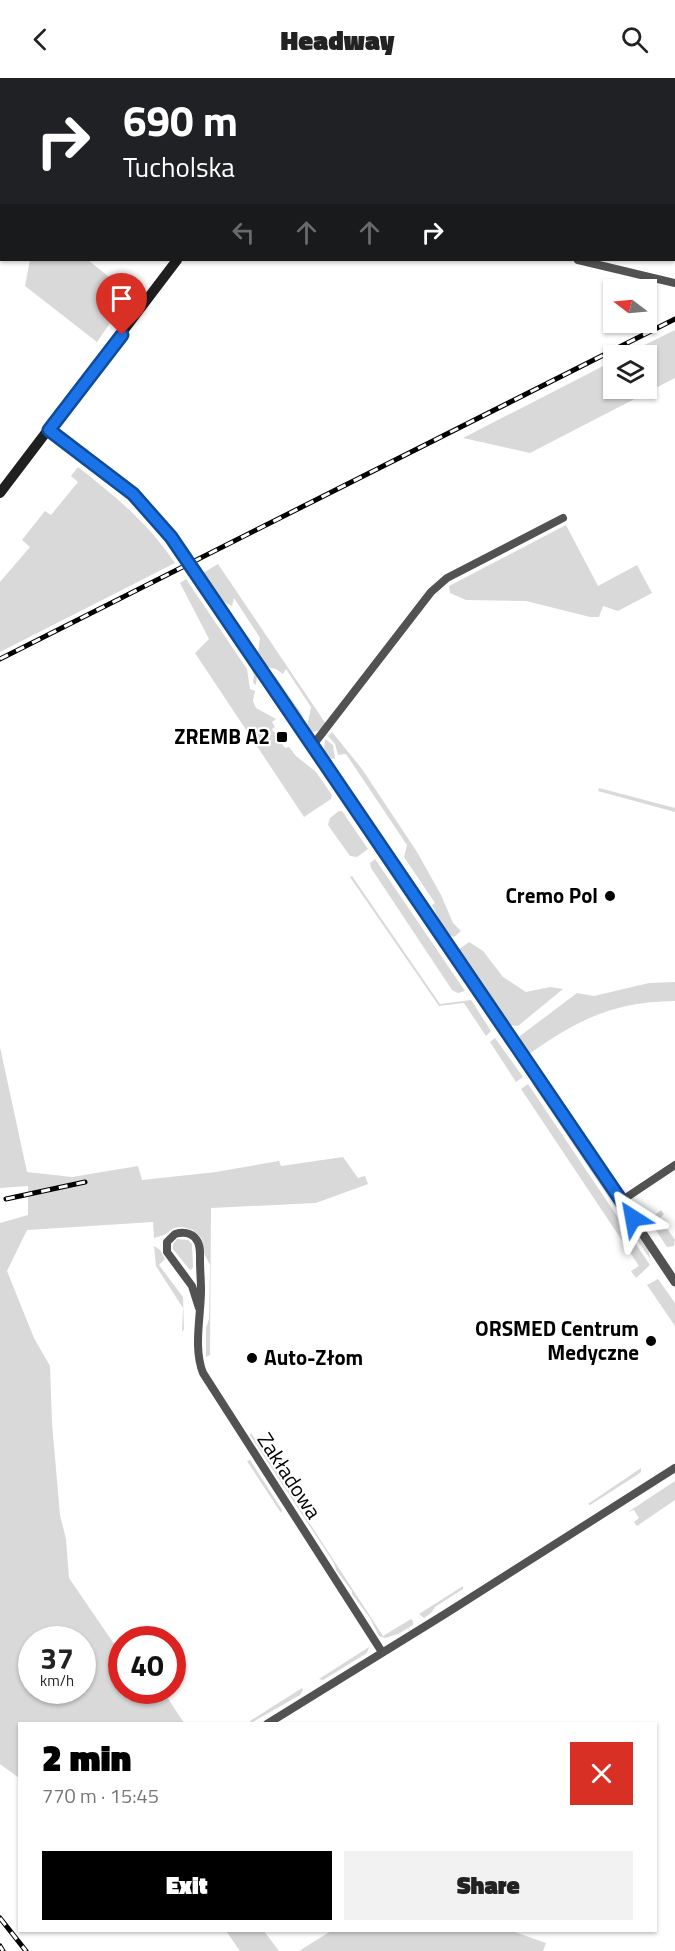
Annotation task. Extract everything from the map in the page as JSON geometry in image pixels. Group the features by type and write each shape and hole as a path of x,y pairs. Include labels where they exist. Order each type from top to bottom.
{"main road":[{"path":"0,493 176,261"}],"street":[{"path":"582,261 675,284"},
{"path":"49,430 124,487 154,516 189,563 675,1282"},
{"path":"313,745 324,734 431,592 447,578 563,518"},
{"path":"621,1201 675,1165"},
{"name":"Zakładowa","path":"199,1308 192,1286 167,1252 167,1242 174,1234 188,1233 195,1237 198,1243 201,1288 199,1361 204,1376 382,1652"},
{"path":"270,1722 675,1468"}],"shaded area":[{"path":"30,261 89,261 130,294 97,342 25,286"},
{"path":"675,330 675,378 657,387 657,345 644,345"},
{"path":"603,366 603,399 634,399 530,453 463,438"},
{"path":"78,467 142,523 175,563 0,652 0,582 30,547 22,540 45,511 51,515 78,482 71,476"},
{"path":"566,525 598,586 637,565 652,593 618,611 603,606 599,617 590,617 526,601 466,600 450,593 449,586"},
{"path":"218,564 326,724 319,731 312,732 307,727 311,707 286,669 283,674 267,667 258,653 260,638 234,598 232,606 222,601 203,573"},
{"path":"184,567 253,666 257,676 256,685 253,683 254,675 251,668"},
{"path":"186,579 247,669 250,689 255,691 253,701 256,708 276,719 272,722 275,727 272,729 285,748 289,747 296,756 316,772 332,795 331,799 304,817 195,653 209,639 180,583"},
{"path":"275,676 303,716 302,718 273,677"},
{"path":"332,732 362,769 417,852 441,895 453,923 461,931 454,937 443,928 432,905 435,903 404,857 407,845 346,754 338,755 335,744 328,736"},
{"path":"325,739 333,745 335,759 329,758 324,750"},
{"path":"599,788 675,808 675,812 598,791"},
{"path":"342,811 368,849 357,857 350,856 328,825 330,818"},
{"path":"375,859 465,991 458,993 452,990 371,868 370,863"},
{"path":"352,876 440,1004 471,1000 491,1031 486,1036 464,1003 439,1006 350,877"},
{"path":"398,885 467,982 468,987"},
{"path":"469,942 483,951 503,977 526,992 550,987 563,989 518,1026 509,1025 458,950"},
{"path":"675,982 675,1001 633,1005 598,1015 564,1031 529,1054 520,1040 520,1036 577,993 594,996 649,983"},
{"path":"495,1038 523,1077 516,1082 490,1042"},
{"path":"0,1047 27,1172 72,1177 138,1166 142,1180 216,1172 279,1161 281,1166 343,1157 358,1178 365,1176 368,1184 316,1203 211,1208 210,1355 206,1357 210,1265 204,1253 202,1239 193,1230 182,1227 174,1228 154,1238 153,1222 27,1230 7,1271 34,1338 50,1366 52,1423 60,1515 66,1539 69,1578 108,1635 108,1704 172,1704 183,1722 18,1722 18,1777 0,1764 0,1223 28,1215 28,1186 0,1188"},
{"path":"532,1083 538,1087 649,1250 650,1259"},
{"path":"528,1084 650,1265 636,1278 631,1271 639,1266 521,1089"},
{"path":"661,1210 664,1214 660,1218 675,1240 674,1246 667,1247 649,1220"},
{"path":"177,1239 188,1240 192,1244 193,1267 191,1270 173,1249 173,1244"},
{"path":"154,1246 160,1250 165,1259 159,1265 183,1297 184,1329 182,1332 183,1308 156,1266"},
{"path":"658,1279 675,1303 675,1326 647,1285"},
{"path":"251,1433 383,1636 411,1619 413,1625 398,1634 385,1638 379,1636 370,1618 336,1570 334,1563 250,1435"},
{"path":"250,1460 282,1510 281,1513 247,1461"},
{"path":"641,1468 641,1472 637,1475 590,1505 588,1504"},
{"path":"675,1481 675,1500 637,1526 634,1522 639,1518 634,1510 628,1512"},
{"path":"463,1586 463,1589 435,1607 424,1618 419,1614"},
{"path":"369,1647 367,1653 323,1680 319,1679"},
{"path":"302,1688 300,1695 253,1722 250,1721"},
{"path":"227,1932 265,1932 279,1951 240,1951"},
{"path":"329,1932 515,1932 546,1943 543,1951 299,1951"}],"railway":[{"path":"0,659 675,319"},
{"path":"6,1199 85,1182"},
{"path":"0,1918 26,1951"},
{"path":"0,1946 3,1951"}],"place":[{"name":"ZREMB A2","path":"282,737"},
{"name":"Cremo Pol","path":"610,896"},
{"name":"ORSMED Centrum Medyczne","path":"651,1341"},
{"name":"Auto-Złom","path":"252,1358"}],"route":[{"path":"122,335 49,430 133,494 171,537 633,1218"}]}
